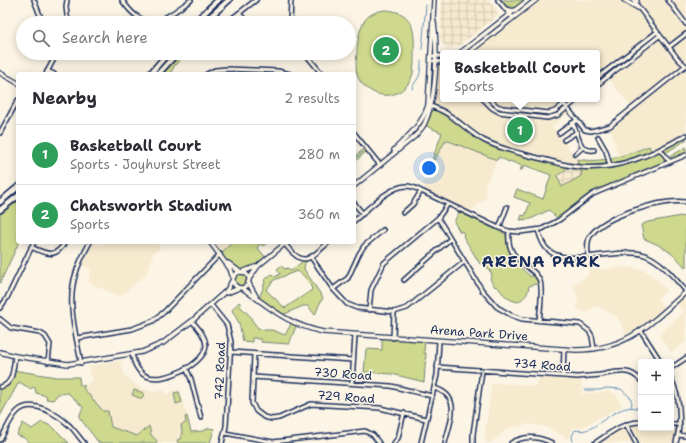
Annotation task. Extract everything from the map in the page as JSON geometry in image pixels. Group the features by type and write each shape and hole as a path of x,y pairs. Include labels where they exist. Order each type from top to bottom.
{"highway":[{"path":"201,16 218,0"},
{"path":"211,16 229,0"},
{"path":"152,72 162,60"},
{"path":"160,72 171,60"},
{"path":"0,202 16,189"},
{"path":"0,210 16,198"}],"street":[{"path":"34,0 40,16"},
{"path":"67,16 66,7 68,0"},
{"path":"122,0 135,16"},
{"path":"169,16 192,0"},
{"path":"235,16 256,0"},
{"path":"290,16 291,0"},
{"path":"356,184 381,164 418,126 429,106 433,62 434,0 430,0"},
{"path":"498,0 511,16"},
{"path":"471,50 528,0"},
{"path":"464,50 536,0"},
{"path":"624,0 637,7"},
{"path":"564,104 587,131 608,127 686,66 680,62 659,36 633,0"},
{"path":"637,0 637,7"},
{"path":"668,0 686,24"},
{"path":"505,9 514,11"},
{"path":"239,13 242,16"},
{"path":"649,38 653,28"},
{"path":"600,76 657,32"},
{"path":"669,47 686,34"},
{"path":"600,83 659,36"},
{"path":"433,56 440,56"},
{"path":"47,72 53,60"},
{"path":"312,60 321,72"},
{"path":"433,62 440,62"},
{"path":"211,72 215,70 227,69 282,72"},
{"path":"1,75 16,82"},
{"path":"486,102 499,112 546,118 558,114 574,102"},
{"path":"492,102 497,106 503,108 547,113 553,112 566,102"},
{"path":"0,133 16,104"},
{"path":"429,106 445,111 474,135 502,149 573,166 592,168 610,166 641,157 686,135"},
{"path":"559,133 577,120"},
{"path":"572,123 582,147 586,150 594,150"},
{"path":"564,140 577,132"},
{"path":"356,136 381,164"},
{"path":"598,137 606,151 610,166"},
{"path":"575,154 582,147"},
{"path":"660,149 670,162"},
{"path":"356,219 387,194 395,189 407,186 421,190 499,228 509,231 525,232 538,230 553,224 593,194 686,155"},
{"path":"403,213 413,204 421,190"},
{"path":"588,256 587,242 590,235 597,228 609,221 643,207 674,201 686,202"},
{"path":"369,310 371,290 384,263 438,218 448,204"},
{"path":"356,205 363,214"},
{"path":"499,228 507,207"},
{"path":"438,218 486,297 497,307 516,317 539,321 574,322 582,325 590,333 594,349"},
{"path":"333,289 348,278 364,246 383,230"},
{"path":"538,230 544,246 555,255 571,258 627,252 644,255 663,266 686,292"},
{"path":"509,231 508,242 512,254 536,274 540,281 539,321"},
{"path":"404,280 450,240"},
{"path":"0,308 7,298 33,244"},
{"path":"31,247 51,254 60,250 64,244"},
{"path":"80,363 72,310 72,290 76,273 89,244"},
{"name":"Arena Park Drive","path":"212,244 232,267 247,275 252,290 261,302"},
{"path":"219,298 229,292 246,286 255,269 285,244"},
{"path":"287,244 293,255 299,259 306,259 311,257 327,244"},
{"path":"77,338 132,329 153,321 168,309 221,255"},
{"name":"Arena Park Drive","path":"221,255 230,269 234,284 282,317 300,326 322,332 355,335 564,349 594,349 621,342 641,332 686,292"},
{"path":"311,257 333,289 342,300 350,306 369,310 394,312 407,308 464,262"},
{"path":"0,352 48,362 68,364 132,354 158,346 192,321 219,298 227,290 236,274 251,269 261,263"},
{"name":"742 Road","path":"211,305 222,318 230,336 231,352 225,433 222,443"},
{"path":"393,338 394,312"},
{"path":"0,319 11,328 40,333 45,336 50,344 48,362"},
{"path":"132,354 136,367 140,372 149,377 161,378 186,368 203,355 206,344 204,336 192,321"},
{"path":"641,332 659,359"},
{"path":"352,383 355,335"},
{"path":"421,443 434,388 439,341"},
{"path":"563,375 564,349"},
{"path":"231,352 353,360"},
{"name":"729 Road","path":"254,354 251,399 253,406 260,414 268,418 279,418 311,404 380,408 426,419"},
{"path":"0,387 7,384 11,379 15,356"},
{"path":"674,366 686,358"},
{"name":"734 Road","path":"437,367 586,376 623,371 632,373 638,378"},
{"path":"186,368 191,379 201,418"},
{"path":"473,443 482,370"},
{"name":"730 Road","path":"253,377 391,386 432,396"},
{"path":"674,387 679,403 680,424 676,443"},
{"path":"434,388 447,394 453,405 445,443"},
{"path":"5,443 0,440 16,412 24,407 33,406 44,409 66,422 84,443"},
{"path":"394,443 398,438 404,413"},
{"path":"595,443 626,424 638,422"},
{"path":"626,424 636,443"},
{"path":"674,424 680,424"},
{"path":"225,433 270,442 297,441 365,431 373,435 379,443"},
{"path":"678,435 686,436"},
{"path":"511,443 519,439 530,437 540,438 552,443"}],"shaded area":[{"path":"442,0 489,0 497,11 498,15 460,45 447,49 440,40"},
{"path":"536,0 686,0 686,135 652,153 649,146 618,157 610,126 587,131 570,112 552,126 577,159 579,167 513,152 482,139 431,106 435,62 440,62 440,102 580,102 571,109 589,130 607,125 630,106 610,80 600,88 600,50 472,50"},
{"path":"446,140 497,160 485,186 485,192 488,196 469,212 424,190 425,188 423,185 433,161"},
{"path":"568,168 582,171 582,176 562,187 556,176"},
{"path":"92,244 158,244 160,249 154,252 146,274 120,297 88,282 91,270 82,265"},
{"path":"212,244 231,244 220,254"},
{"path":"625,267 644,270 667,290 657,299 666,310 628,339 618,318 614,315 597,306 589,309 588,313 577,309 577,300 579,299 573,283 579,282 589,274 588,270"},
{"path":"686,292 686,342 671,352 659,335 684,312 675,302"},
{"path":"121,361 124,374 139,388 154,392 164,390 165,393 169,394 172,391 180,389 187,416 185,417 186,423 181,425 182,432 180,439 177,440 178,443 156,443 151,435 149,426 137,436 111,427 110,417 83,388 93,379 88,371 91,369 87,367"},
{"path":"540,376 549,377 550,379 581,379 582,394 609,391 616,395 622,407 581,428 574,427 568,439 546,427 529,424 509,428 490,443 486,443 485,433 492,383 528,385 530,387 536,386 537,381 540,381"},
{"path":"638,423 638,431 674,431 674,424 680,424 676,443 595,443 617,428"}],"green space":[{"path":"500,0 525,0 512,10 507,8"},
{"path":"386,10 402,14 411,24 414,38 414,68 411,79 398,93 392,95 379,95 367,89 359,80 356,71 357,50 359,35 363,23 372,14 378,11"},
{"path":"171,60 180,60 171,72 161,72"},
{"path":"431,106 438,107 471,132 502,148 579,167 577,159 595,160 614,158 649,146 652,152 686,135 686,140 664,154 668,158 686,147 686,155 597,193 559,220 549,210 531,219 520,220 522,215 525,216 530,203 514,197 517,189 543,199 551,175 524,165 522,170 520,170 522,166 510,161 509,162 499,157 497,160 446,140 432,164 431,163 442,133 424,125","holes":["568,168 582,171 581,176 562,187 557,176"]},
{"path":"517,125 527,130 524,135 514,130"},
{"path":"364,149 366,152 356,160 356,155"},
{"path":"16,198 16,244 18,244 0,283 0,210"},
{"path":"459,212 506,234 508,248 511,255 522,266 521,268 531,277 533,274 539,283 529,286 528,292 523,299 518,302 514,301 503,294 497,286 495,287 490,279 492,274 483,262 480,264 463,236 462,231 460,232 454,222"},
{"path":"681,216 686,218 686,268 667,250 644,239 641,225 648,222"},
{"path":"231,244 261,244 257,247 267,259 261,263 249,279 252,290 259,299 265,282 264,280 272,274 275,277 280,274 277,269 281,266 285,269 288,268 291,271 304,260 308,260 305,263 304,269 323,298 315,315 308,306 303,306 280,316 242,288 229,292 219,298 227,290 233,278 220,254","holes":["297,271 304,276 312,290 285,308 266,290 274,280"]},
{"path":"239,302 241,304 240,306 252,318 251,319 258,328 263,330 272,330 285,335 292,322 297,324 289,344 261,342 261,339 256,338 252,338 252,342 243,341 239,323 232,310"},
{"path":"382,337 425,340 424,353 426,353 424,382 392,374 364,372 366,349 382,350"},
{"path":"13,370 56,377 79,377 80,385 85,386 83,388 103,411 108,411 111,427 137,436 149,426 151,435 157,441 156,443 99,443 79,417 83,407 68,393 58,394 53,400 46,399 47,396 36,393 35,388 33,387 31,389 19,382 0,416 0,387 7,384"},
{"path":"134,390 144,393 142,399 132,395"},
{"path":"179,392 182,402 176,404 174,393"},
{"path":"187,416 191,432 203,431 209,428 214,429 210,443 178,443 177,440 180,439 182,432 181,425 186,423 185,417"},
{"path":"42,422 53,427 69,443 30,443 17,435 23,423 32,429"}],"waterway":[{"path":"422,49 426,5"},
{"path":"412,89 420,74 421,61"},
{"path":"356,157 364,151"},
{"path":"585,390 600,390 606,388 621,389 630,397 632,403 631,407"},
{"path":"573,443 572,436 575,430 589,429 621,409 638,409"}],"place":[{"name":"Chatsworth Stadium","path":"386,50"},
{"name":"Basketball Court","path":"520,130"}],"district":[{"name":"ARENA PARK","path":"541,261"}]}
